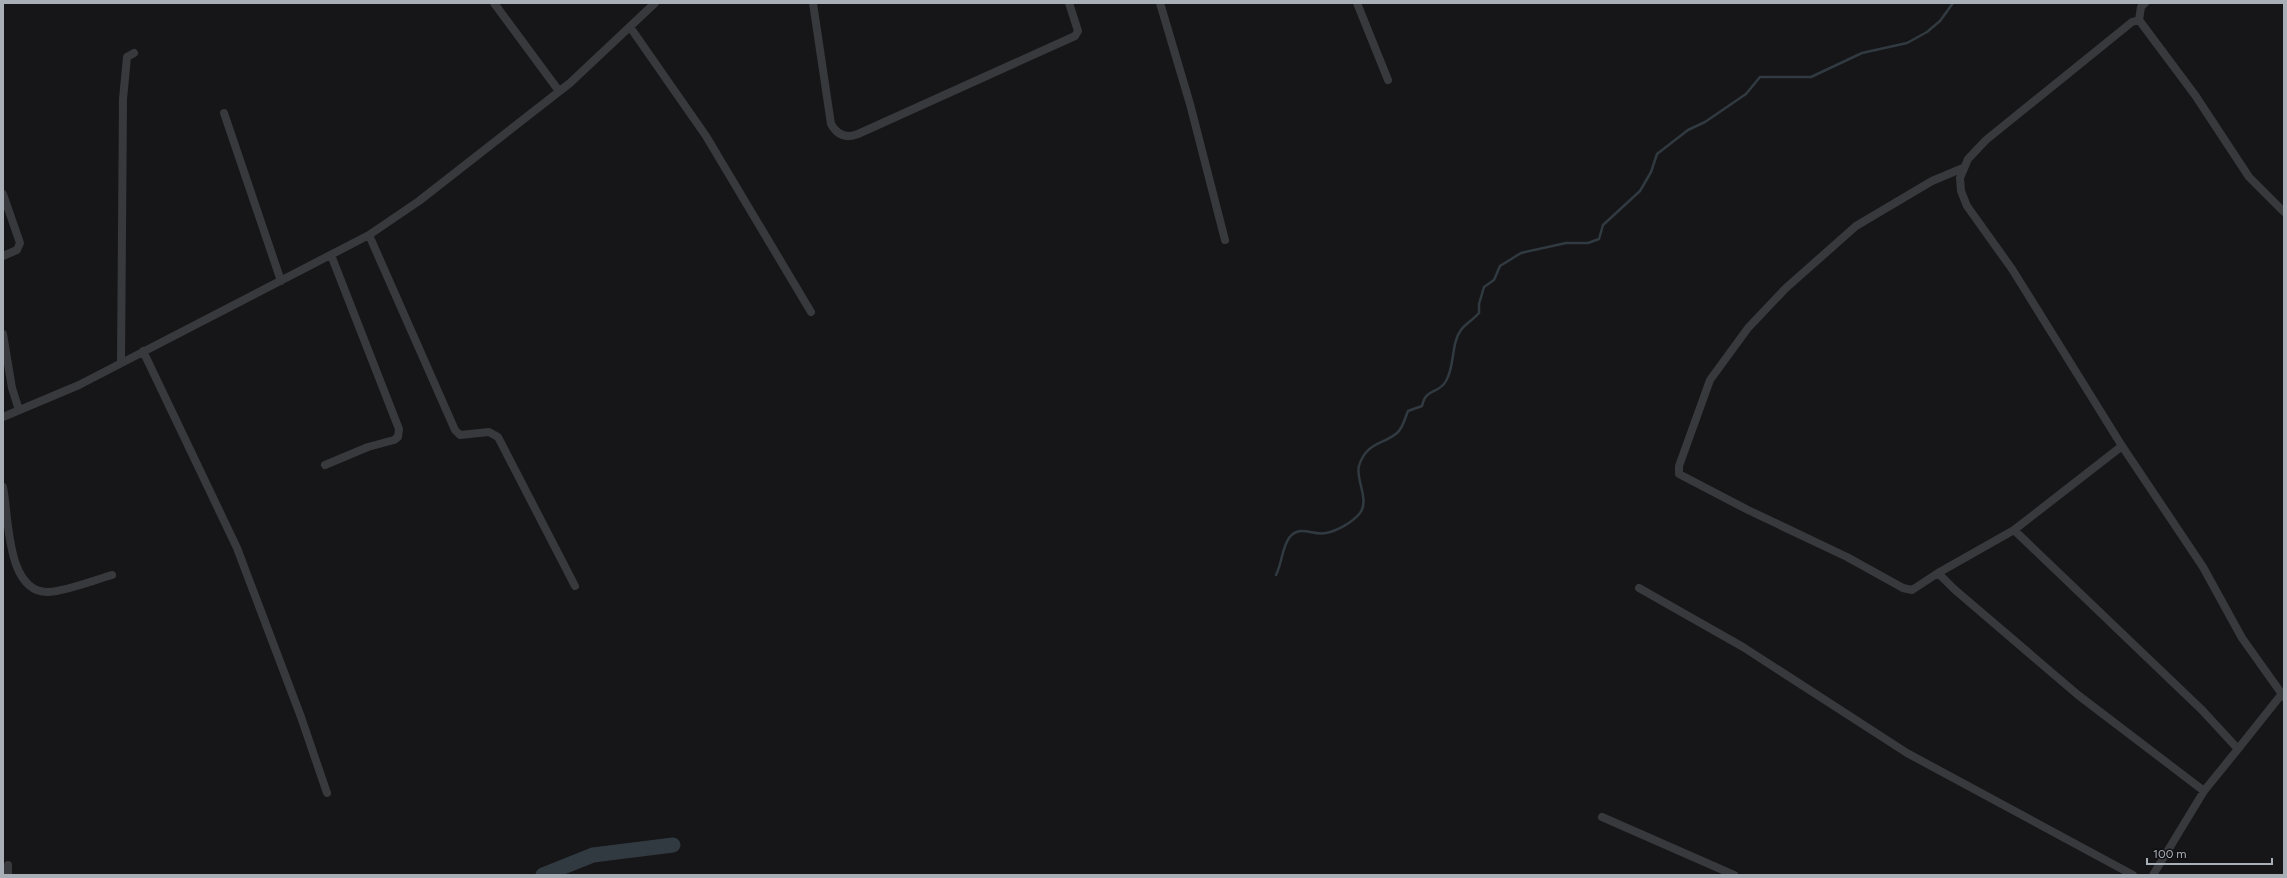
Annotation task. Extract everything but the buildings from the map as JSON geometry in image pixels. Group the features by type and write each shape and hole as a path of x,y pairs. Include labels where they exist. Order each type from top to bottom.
{"street":[{"path":"494,3 559,91"},
{"path":"3,417 79,385 369,235 419,201 559,91 655,3"},
{"path":"813,3 831,124 838,133 848,137 858,134 1075,36 1078,31 1069,3"},
{"path":"1160,3 1190,104 1224,240"},
{"path":"1358,3 1388,80"},
{"path":"2138,20 2142,7 2145,3"},
{"path":"2138,20 2132,22 1986,140 1968,159 1960,178 1961,190 1968,206 2020,282 2122,446 2176,525 2203,568 2242,638 2283,696 2204,791 2153,875"},
{"path":"2138,20 2195,95 2249,177 2284,212"},
{"path":"630,27 706,136 811,312"},
{"path":"121,363 123,99 127,57 134,53"},
{"path":"224,113 280,280"},
{"path":"1963,168 1932,181 1856,226 1786,288 1748,328 1710,380 1679,466 1679,474 1682,477 1848,557 1902,588 1912,590 1938,573 2014,530 2122,446"},
{"path":"3,194 20,243 17,250 3,256"},
{"path":"369,235 455,430 460,435 489,432 498,437 575,586"},
{"path":"325,465 368,447 394,440 399,434 396,422 331,255"},
{"path":"3,334 12,388 19,410"},
{"path":"143,351 237,548 301,716 327,793"},
{"path":"3,486 16,566 33,590 50,592 112,575"},
{"path":"2014,530 2202,710 2238,749"},
{"path":"1938,573 1954,589 2078,695 2204,791"},
{"path":"1639,588 1743,647 1907,753 2133,875"},
{"path":"1602,817 1734,875"},
{"path":"8,865 8,875"}],"waterway":[{"path":"1276,575 1285,546 1293,534 1302,531 1321,534 1330,532 1349,523 1360,513 1364,502 1358,471 1362,458 1370,448 1397,433 1402,426 1408,411 1422,406 1426,396 1439,388 1446,381 1451,369 1454,348 1458,335 1462,328 1479,313 1479,304 1484,287 1494,280 1500,266 1521,253 1566,243 1588,243 1599,239 1603,225 1640,191 1651,172 1657,154 1688,130 1705,122 1746,94 1760,77 1811,77 1862,53 1907,43 1927,32 1940,21 1953,3"},
{"path":"543,875 593,855 673,845"}]}
